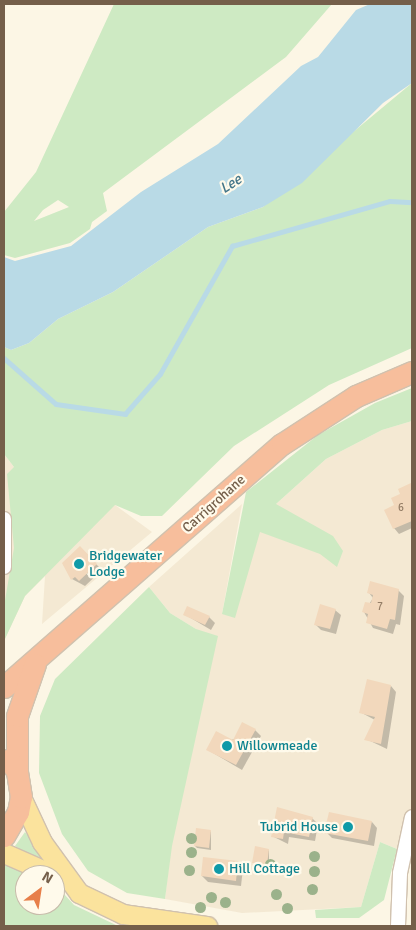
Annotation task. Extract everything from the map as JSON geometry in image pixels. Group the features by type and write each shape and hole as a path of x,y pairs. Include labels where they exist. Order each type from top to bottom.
{"highway":[{"name":"Carrigrohane","path":"4,687 35,663 282,444 356,396 412,372"},
{"name":"Carrigrohane","path":"20,797 17,771 16,716 35,663"},
{"path":"4,754 17,771"},
{"path":"4,836 18,812 20,797"}],"main road":[{"path":"20,797 29,820 52,865"},
{"path":"4,853 30,865"},
{"path":"65,882 107,909 207,926"}],"street":[{"path":"4,518 4,567"},
{"path":"398,926 400,873 412,818"}],"shaded area":[{"path":"412,421 412,855 380,842 361,907 242,913 165,899 196,629 170,613 149,587 242,504 222,614 265,514 326,459 382,430"},
{"path":"4,454 14,467 115,505 152,532 42,624 45,576 25,596 4,641"}],"green space":[{"path":"114,4 332,4 286,57 103,193 107,211 92,222 90,229 70,243 15,258 4,255 4,212 36,172","holes":["58,200 69,207 34,221 43,210"]},
{"path":"412,83 412,348 329,385 234,446 162,516 141,516 115,505 25,596 4,641 4,606 14,548 7,474 14,467 4,454 4,347 11,350 29,343 58,319 113,292 208,227 263,207"},
{"path":"412,388 412,421 382,430 326,459 276,504 333,536 343,551 337,567 320,554 260,532 235,618 222,614 246,492 318,435 375,403"},
{"path":"149,587 170,613 196,629 218,636 172,846 165,899 127,893 88,871 62,834 39,773 40,716 55,679"},
{"path":"25,832 51,865 47,865 15,846"},
{"path":"380,842 397,849 384,900 359,918 316,918 315,910 361,907"},
{"path":"4,865 15,868 15,915 65,915 65,895 74,905 118,926 4,926"}],"water":[{"name":"Lee","path":"370,4 412,4 412,83 383,103 302,183 263,207 208,227 113,292 58,319 29,343 11,350 4,347 4,257 15,261 71,246 141,192 218,144 301,66 318,57 356,10"}],"building":[{"path":"411,483 412,521 393,529 384,510 394,505 391,498 400,494 398,489"},
{"name":"Bridgewater Lodge","path":"80,546 97,564 79,581 75,577 71,580 62,563"},
{"path":"370,581 399,589 395,620 390,619 387,629 366,623 368,614 362,612 365,602 371,603 373,595 367,593"},
{"path":"320,604 336,609 330,629 314,625"},
{"path":"187,606 210,616 205,625 183,615"},
{"path":"367,679 391,685 381,744 364,740 375,717 359,713"},
{"name":"Willowmeade","path":"242,722 256,729 236,765 206,750 216,731 233,740"},
{"path":"277,807 313,817 309,837 284,832 283,839 271,837"},
{"name":"Tubrid House","path":"329,812 372,821 368,841 324,833"},
{"path":"196,828 211,830 209,848 194,846"},
{"path":"255,846 269,849 267,865 252,863"},
{"name":"Hill Cottage","path":"203,857 238,861 236,881 201,876"}],"waterway":[{"path":"4,358 56,404 125,414 160,374 232,246 390,201 412,202"}],"place":[{"name":"Bridgewater Lodge","path":"79,564"},
{"name":"Willowmeade","path":"227,746"},
{"name":"Tubrid House","path":"348,827"},
{"name":"Hill Cottage","path":"219,869"}]}
